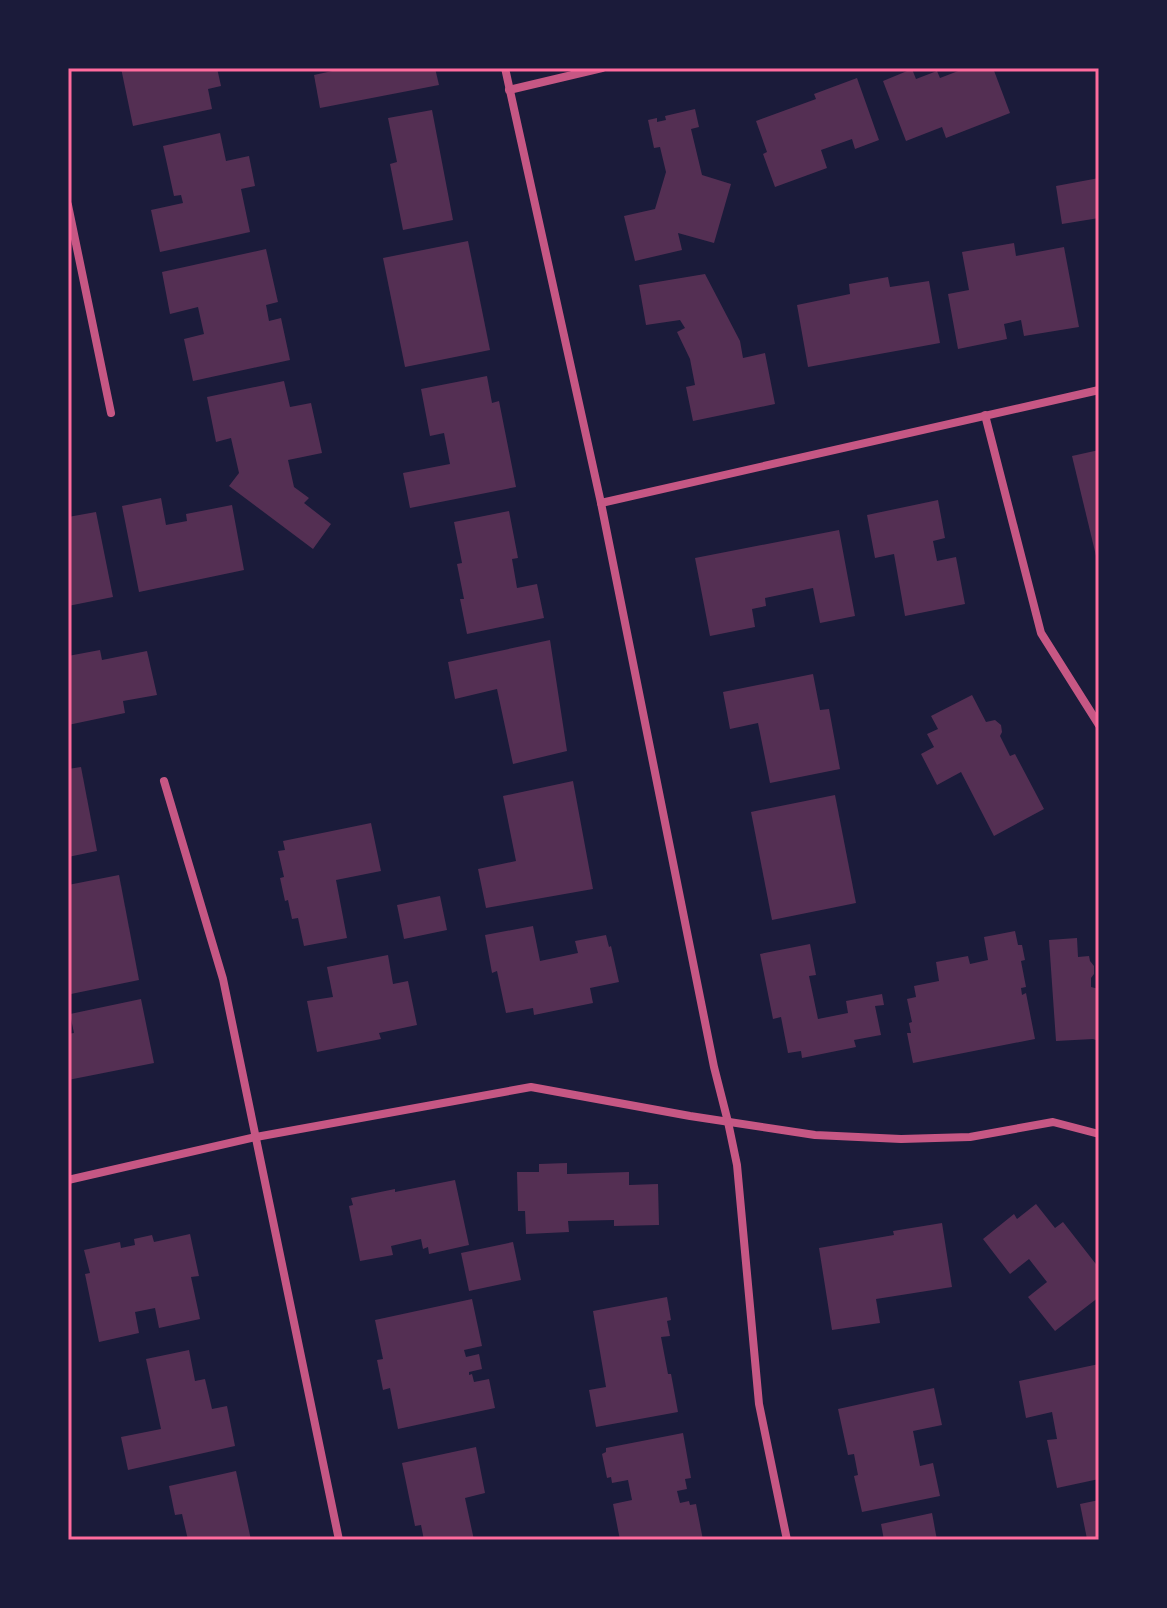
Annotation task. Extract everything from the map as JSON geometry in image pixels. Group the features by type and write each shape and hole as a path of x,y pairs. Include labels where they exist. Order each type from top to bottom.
{"street":[{"path":"505,68 601,503 714,1067 737,1165 759,1404 787,1540"},
{"path":"509,90 602,68"},
{"path":"68,205 111,413"},
{"path":"601,503 1099,390"},
{"path":"985,415 1041,633 1099,725"},
{"path":"164,781 223,979 339,1540"},
{"path":"68,1180 256,1137 531,1087 815,1135 901,1139 970,1137 1053,1122 1099,1134"}],"building":[{"path":"121,68 217,68 221,86 208,89 212,109 133,126"},
{"path":"346,68 435,68 439,85 320,108 314,75"},
{"path":"966,68 993,68 1010,113 946,138 942,127 906,141 883,81 912,69 916,79 937,71 940,78"},
{"path":"857,78 879,140 855,149 852,139 821,150 827,168 775,187 763,154 767,152 756,121 816,99 814,94"},
{"path":"695,109 699,127 691,129 702,175 731,184 714,243 678,233 682,250 635,261 624,216 655,209 666,172 660,147 654,148 648,120 666,120 665,116"},
{"path":"432,110 453,220 403,230 390,164 397,162 388,118"},
{"path":"220,133 226,161 249,156 255,186 241,189 250,232 160,252 151,210 183,203 181,195 174,196 163,146"},
{"path":"1099,178 1099,218 1062,224 1056,186"},
{"path":"468,241 490,350 405,367 383,258"},
{"path":"1014,243 1016,256 1064,247 1079,327 1024,336 1021,320 1004,324 1007,339 958,349 948,294 969,290 962,252"},
{"path":"266,249 278,302 266,305 269,321 281,318 290,360 193,381 184,339 204,334 198,307 170,314 162,272"},
{"path":"705,274 740,341 743,358 765,353 775,404 693,421 686,387 695,385 690,359 677,332 685,328 680,320 646,325 639,285"},
{"path":"888,277 890,287 929,281 940,343 808,367 797,305 850,294 849,284"},
{"path":"487,376 492,403 499,401 516,487 410,508 403,473 450,464 444,433 430,436 421,389"},
{"path":"284,381 290,407 311,403 322,453 288,460 294,487 309,498 304,503 331,524 313,549 229,486 239,473 231,438 216,442 207,397"},
{"path":"1099,450 1099,564 1098,564 1072,456"},
{"path":"161,498 166,525 187,521 186,514 232,505 244,570 139,592 122,506"},
{"path":"938,500 945,538 933,541 937,561 956,557 965,604 905,616 894,554 875,558 867,515"},
{"path":"509,511 518,558 512,559 517,588 537,584 544,618 467,634 457,564 462,563 454,522"},
{"path":"96,512 113,597 68,606 68,517"},
{"path":"839,530 855,616 820,623 813,588 765,598 766,606 752,609 755,627 710,636 695,558"},
{"path":"550,640 567,751 513,764 497,689 455,699 448,662"},
{"path":"100,650 102,660 147,651 157,695 123,701 125,713 68,725 68,656"},
{"path":"813,674 820,710 829,709 840,769 770,783 758,723 730,729 723,692"},
{"path":"972,695 986,722 995,720 1001,725 1000,736 1010,756 1015,754 1044,809 994,836 961,772 937,785 921,754 934,747 927,734 938,729 931,716"},
{"path":"81,767 97,851 68,857 68,769"},
{"path":"573,781 593,889 486,908 478,869 516,861 503,796"},
{"path":"835,795 856,903 772,920 751,812"},
{"path":"371,823 381,871 336,880 347,938 304,946 298,918 292,919 280,878 284,877 278,851 285,850 283,841"},
{"path":"119,875 139,980 71,994 68,978 68,885"},
{"path":"440,896 447,930 404,939 397,905"},
{"path":"533,926 540,961 578,953 575,941 606,935 619,982 590,988 593,1003 534,1015 533,1008 506,1013 497,971 492,973 485,935"},
{"path":"1015,931 1025,960 1021,961 1026,987 1021,988 1022,995 1026,993 1035,1039 913,1063 907,1033 911,1033 909,1023 912,1022 907,999 916,997 914,986 939,981 936,962 968,956 970,964 988,960 984,937"},
{"path":"1077,938 1078,957 1089,956 1094,966 1091,987 1099,989 1099,1041 1056,1041 1049,940"},
{"path":"810,944 816,975 809,976 818,1019 848,1013 846,1001 882,994 884,1005 875,1006 881,1035 854,1040 856,1047 802,1058 801,1051 788,1053 781,1017 773,1019 760,954"},
{"path":"388,955 393,984 408,981 417,1025 379,1033 381,1039 317,1052 307,1001 333,997 327,967"},
{"path":"141,999 154,1063 68,1080 68,1034 74,1033 70,1014"},
{"path":"567,1163 567,1174 629,1172 629,1185 658,1184 659,1225 614,1226 614,1220 568,1221 569,1232 526,1234 525,1211 518,1211 517,1172 539,1172 539,1164"},
{"path":"455,1180 469,1245 429,1254 428,1247 423,1249 421,1239 391,1246 393,1255 360,1261 349,1206 353,1205 351,1198"},
{"path":"1036,1204 1055,1228 1063,1222 1099,1268 1099,1297 1055,1331 1028,1297 1047,1282 1029,1259 1010,1274 983,1239 1014,1214 1017,1219"},
{"path":"942,1223 952,1287 876,1299 880,1323 832,1330 819,1248"},
{"path":"190,1234 199,1276 191,1277 200,1319 159,1328 155,1308 135,1312 139,1333 99,1342 85,1274 90,1273 84,1250 120,1242 121,1248 135,1245 134,1239 152,1235 154,1242"},
{"path":"513,1242 521,1280 469,1291 461,1253"},
{"path":"667,1297 670,1336 661,1337 678,1412 596,1427 589,1390 606,1387 593,1311"},
{"path":"472,1299 482,1346 464,1350 466,1357 479,1354 482,1369 469,1372 469,1375 472,1374 474,1382 489,1379 495,1408 398,1429 390,1388 383,1390 377,1360 383,1359 375,1320"},
{"path":"189,1350 195,1381 205,1379 212,1409 227,1406 235,1446 128,1470 121,1437 161,1429 146,1359"},
{"path":"1099,1364 1099,1479 1057,1488 1047,1440 1057,1439 1052,1412 1026,1418 1019,1381"},
{"path":"934,1388 942,1425 913,1431 920,1466 933,1463 940,1496 862,1512 854,1476 858,1475 854,1454 848,1455 838,1409"},
{"path":"683,1433 691,1478 685,1479 687,1489 677,1491 680,1503 689,1501 690,1505 696,1504 703,1540 620,1540 613,1504 632,1500 628,1480 612,1483 611,1477 607,1478 602,1454 606,1448"},
{"path":"476,1447 485,1493 465,1498 474,1540 424,1540 421,1525 415,1526 402,1463"},
{"path":"236,1471 251,1540 188,1540 182,1514 175,1515 169,1486"},
{"path":"1099,1500 1099,1537 1087,1539 1080,1504"},
{"path":"932,1513 937,1540 884,1540 881,1524"}]}
